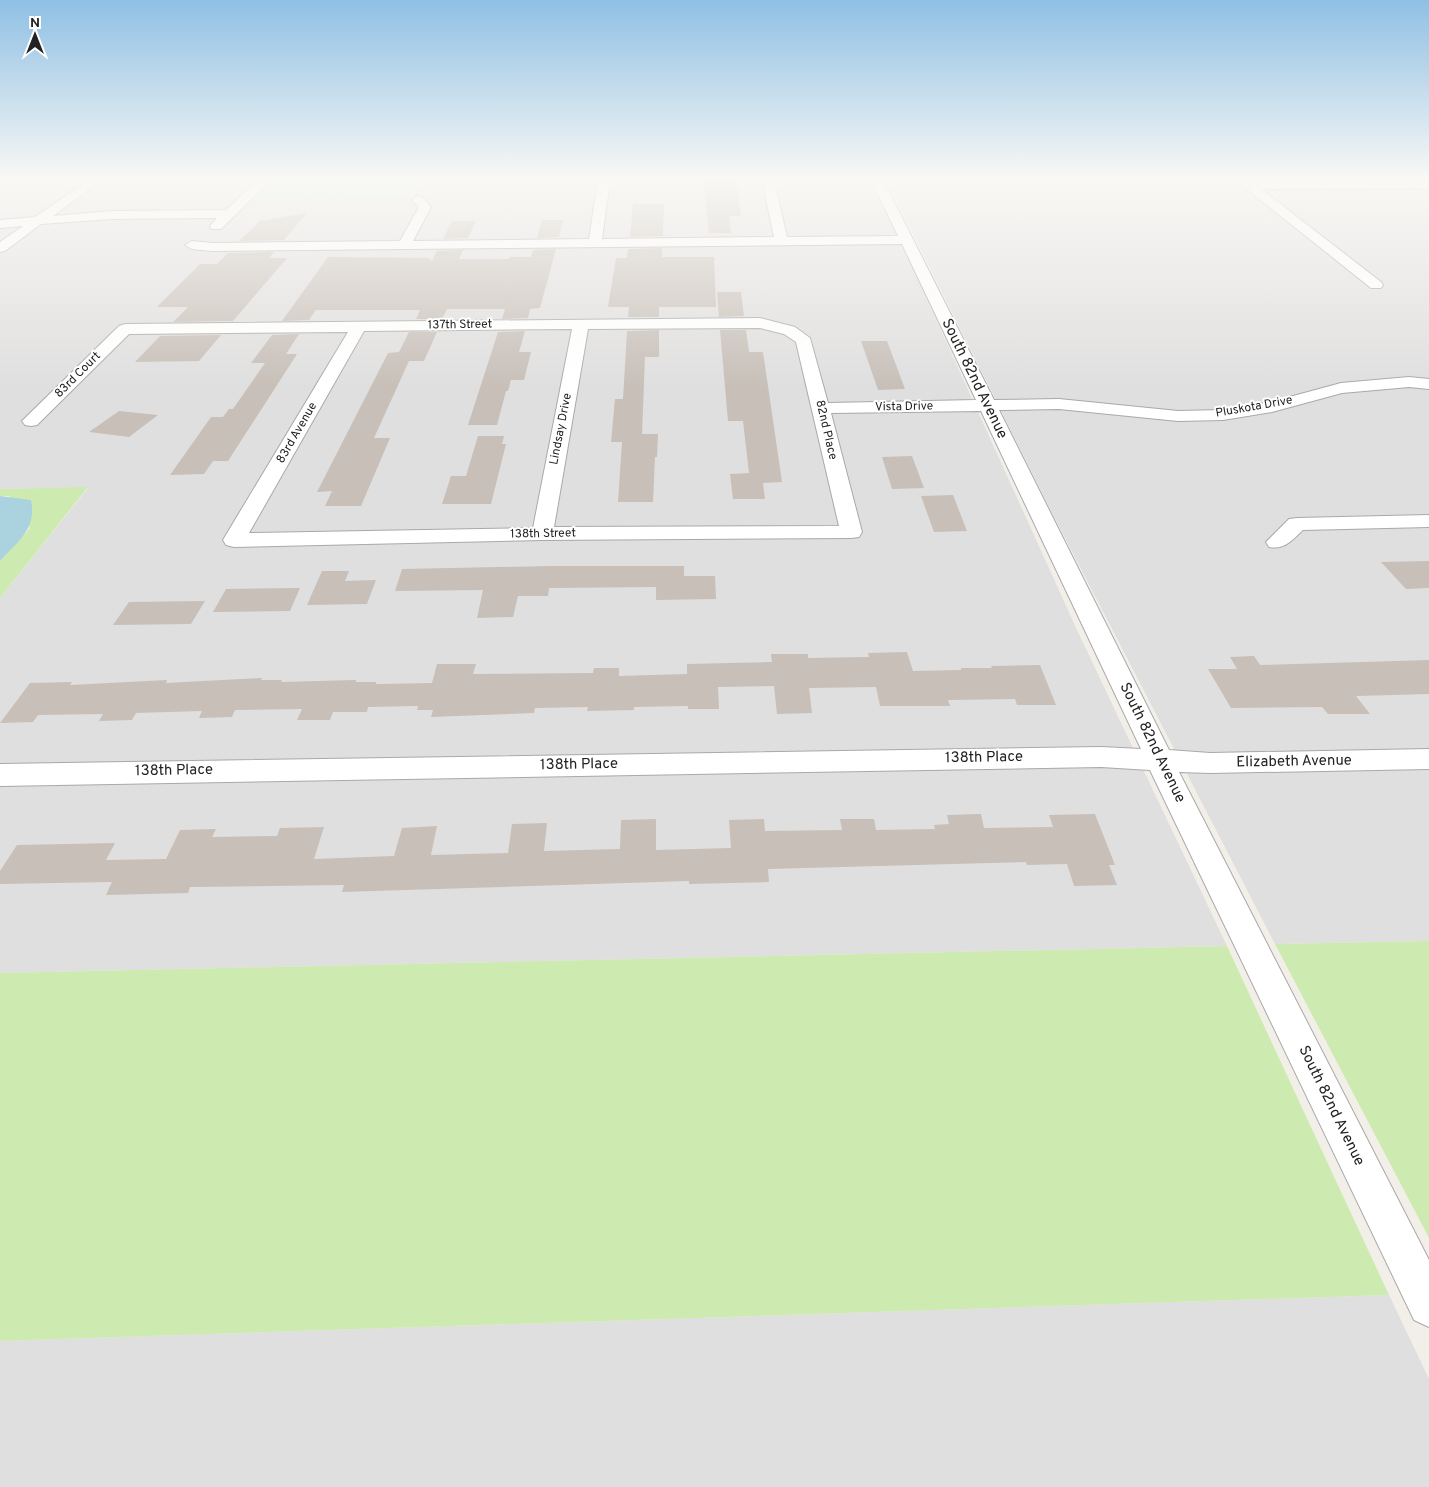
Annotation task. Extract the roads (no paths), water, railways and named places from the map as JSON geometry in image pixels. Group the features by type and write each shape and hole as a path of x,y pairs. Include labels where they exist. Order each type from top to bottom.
{"street":[{"name":"South 82nd Avenue","path":"911,249 1136,708 1159,759 1429,1305"},
{"path":"1330,249 1376,285"},
{"name":"137th Street","path":"125,329 741,322 773,325 795,333"},
{"name":"Lindsay Drive","path":"542,534 581,324"},
{"name":"83rd Avenue","path":"234,540 359,326"},
{"name":"83rd Court","path":"31,421 125,329"},
{"name":"82nd Place","path":"795,333 801,337 807,348 852,532"},
{"name":"Pluskota Drive","path":"988,406 1059,404 1178,416 1223,415 1272,407 1341,388 1409,382 1429,384"},
{"name":"Vista Drive","path":"821,408 988,406"},
{"path":"1277,542 1298,524 1429,521"},
{"name":"138th Street","path":"234,540 542,534 852,532"},
{"name":"138th Place","path":"0,775 1101,757 1159,759"},
{"name":"Elizabeth Avenue","path":"1159,759 1210,763 1429,759"}],"water":[{"path":"0,496 31,500 32,510 29,527 0,561"}]}
